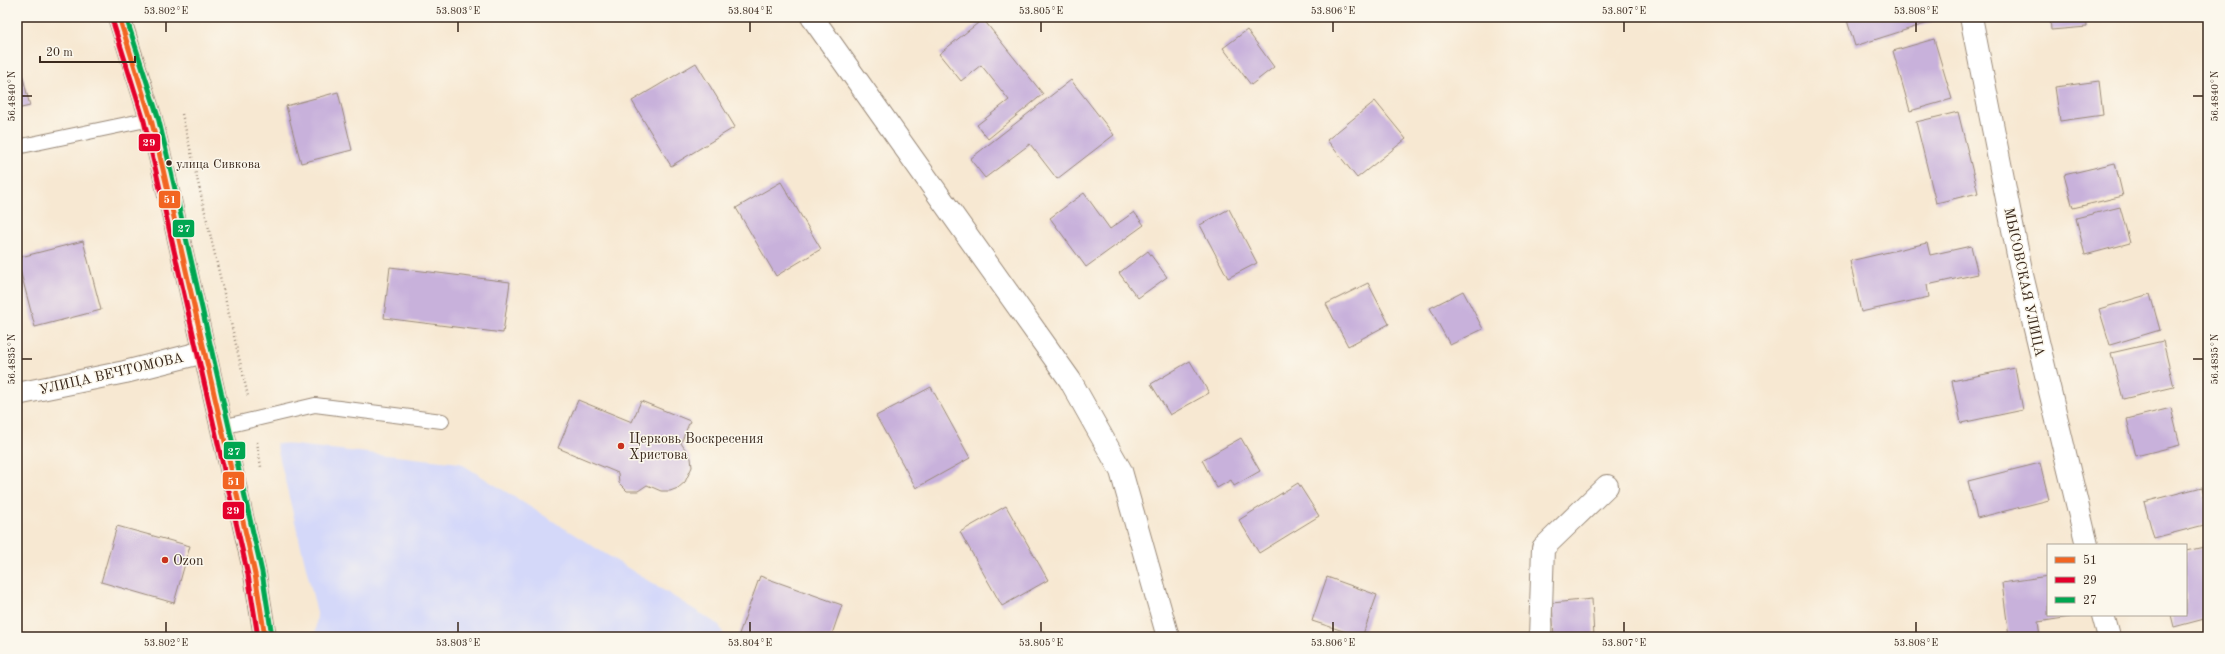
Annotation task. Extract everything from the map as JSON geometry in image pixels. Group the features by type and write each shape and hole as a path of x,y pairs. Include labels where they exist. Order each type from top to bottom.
{"main road":[{"path":"119,17 151,119 255,574 265,637"}],"street":[{"path":"812,17 1070,380 1121,471 1168,637"},
{"name":"МЫСОВСКАЯ УЛИЦА","path":"1971,17 2022,275 2086,544"},
{"name":"УЛИЦА ВЕЧТОМОВА","path":"17,394 125,372 204,352"},
{"path":"1540,637 1543,548 1607,486"},
{"path":"2103,616 2108,637"}],"lane":[{"path":"17,147 151,119"},
{"path":"222,427 315,405 442,421"}],"shaded area":[{"path":"276,443 460,463 719,625 725,637 315,637 317,613"}],"building":[{"path":"1846,17 1933,17 1934,21 1855,46"},
{"path":"2050,17 2086,17 2087,27 2051,30"},
{"path":"983,19 1043,94 988,139 977,125 1009,100 981,65 961,81 939,54"},
{"path":"1247,30 1274,67 1251,85 1223,48"},
{"path":"1934,39 1952,99 1910,111 1893,51"},
{"path":"17,53 30,106 17,109"},
{"path":"696,63 735,127 671,166 632,101"},
{"path":"1071,80 1114,135 1057,179 1030,144 985,178 970,159"},
{"path":"2099,81 2103,115 2060,121 2055,87"},
{"path":"338,92 352,150 301,163 286,106"},
{"path":"1375,101 1406,139 1357,178 1327,140"},
{"path":"1958,112 1978,193 1936,203 1916,122"},
{"path":"2115,163 2123,196 2073,208 2064,175"},
{"path":"781,182 821,249 776,276 736,208"},
{"path":"1084,193 1110,229 1134,212 1144,225 1086,267 1050,218"},
{"path":"2120,207 2130,243 2085,255 2076,218"},
{"path":"1229,209 1257,263 1228,278 1200,225"},
{"path":"83,241 101,310 35,327 17,258"},
{"path":"1927,243 1930,255 1971,246 1978,274 1927,285 1929,297 1861,312 1850,261"},
{"path":"1148,251 1167,277 1138,298 1119,273"},
{"path":"390,267 510,282 503,333 384,318"},
{"path":"1368,283 1389,324 1348,346 1326,304"},
{"path":"1463,291 1483,329 1450,345 1430,308"},
{"path":"2150,294 2160,330 2110,345 2099,309"},
{"path":"2163,341 2174,387 2123,399 2111,353"},
{"path":"1190,361 1209,393 1170,415 1151,384"},
{"path":"2015,368 2023,410 1961,423 1952,381"},
{"path":"931,387 970,458 916,488 876,416"},
{"name":"Церковь Воскресения Христова","path":"578,400 632,422 641,401 690,421 681,443 691,458 692,467 685,482 678,488 670,491 661,491 647,485 638,491 627,491 619,483 618,473 558,448"},
{"path":"2171,408 2180,445 2136,456 2127,419"},
{"path":"1241,438 1260,471 1234,486 1231,480 1217,488 1202,460"},
{"path":"2040,463 2049,500 1977,518 1968,481"},
{"path":"1298,483 1319,516 1259,553 1239,520"},
{"path":"2202,487 2208,511 2208,524 2154,538 2144,502"},
{"path":"1006,506 1048,580 1002,606 960,532"},
{"path":"117,526 190,546 174,603 101,582"},
{"path":"2204,547 2208,564 2208,618 2174,627 2171,616 2187,616 2187,551"},
{"path":"760,576 842,605 831,637 747,637 739,634"},
{"path":"2047,576 2047,616 2070,617 2038,622 2040,637 2009,637 2002,583"},
{"path":"1327,577 1377,595 1362,637 1312,621"},
{"path":"1592,599 1594,637 1554,637 1552,603"}],"transit line":[{"name":"51","path":"119,17 151,119 162,165 255,574 265,637"},
{"name":"27","path":"126,17 158,117 169,163 262,572 272,636"},
{"name":"29","path":"112,19 144,121 155,167 248,575 258,637"}],"place":[{"name":"улица Сивкова","path":"169,163"},
{"name":"Церковь Воскресения Христова","path":"621,446"},
{"name":"Ozon","path":"165,560"}]}
